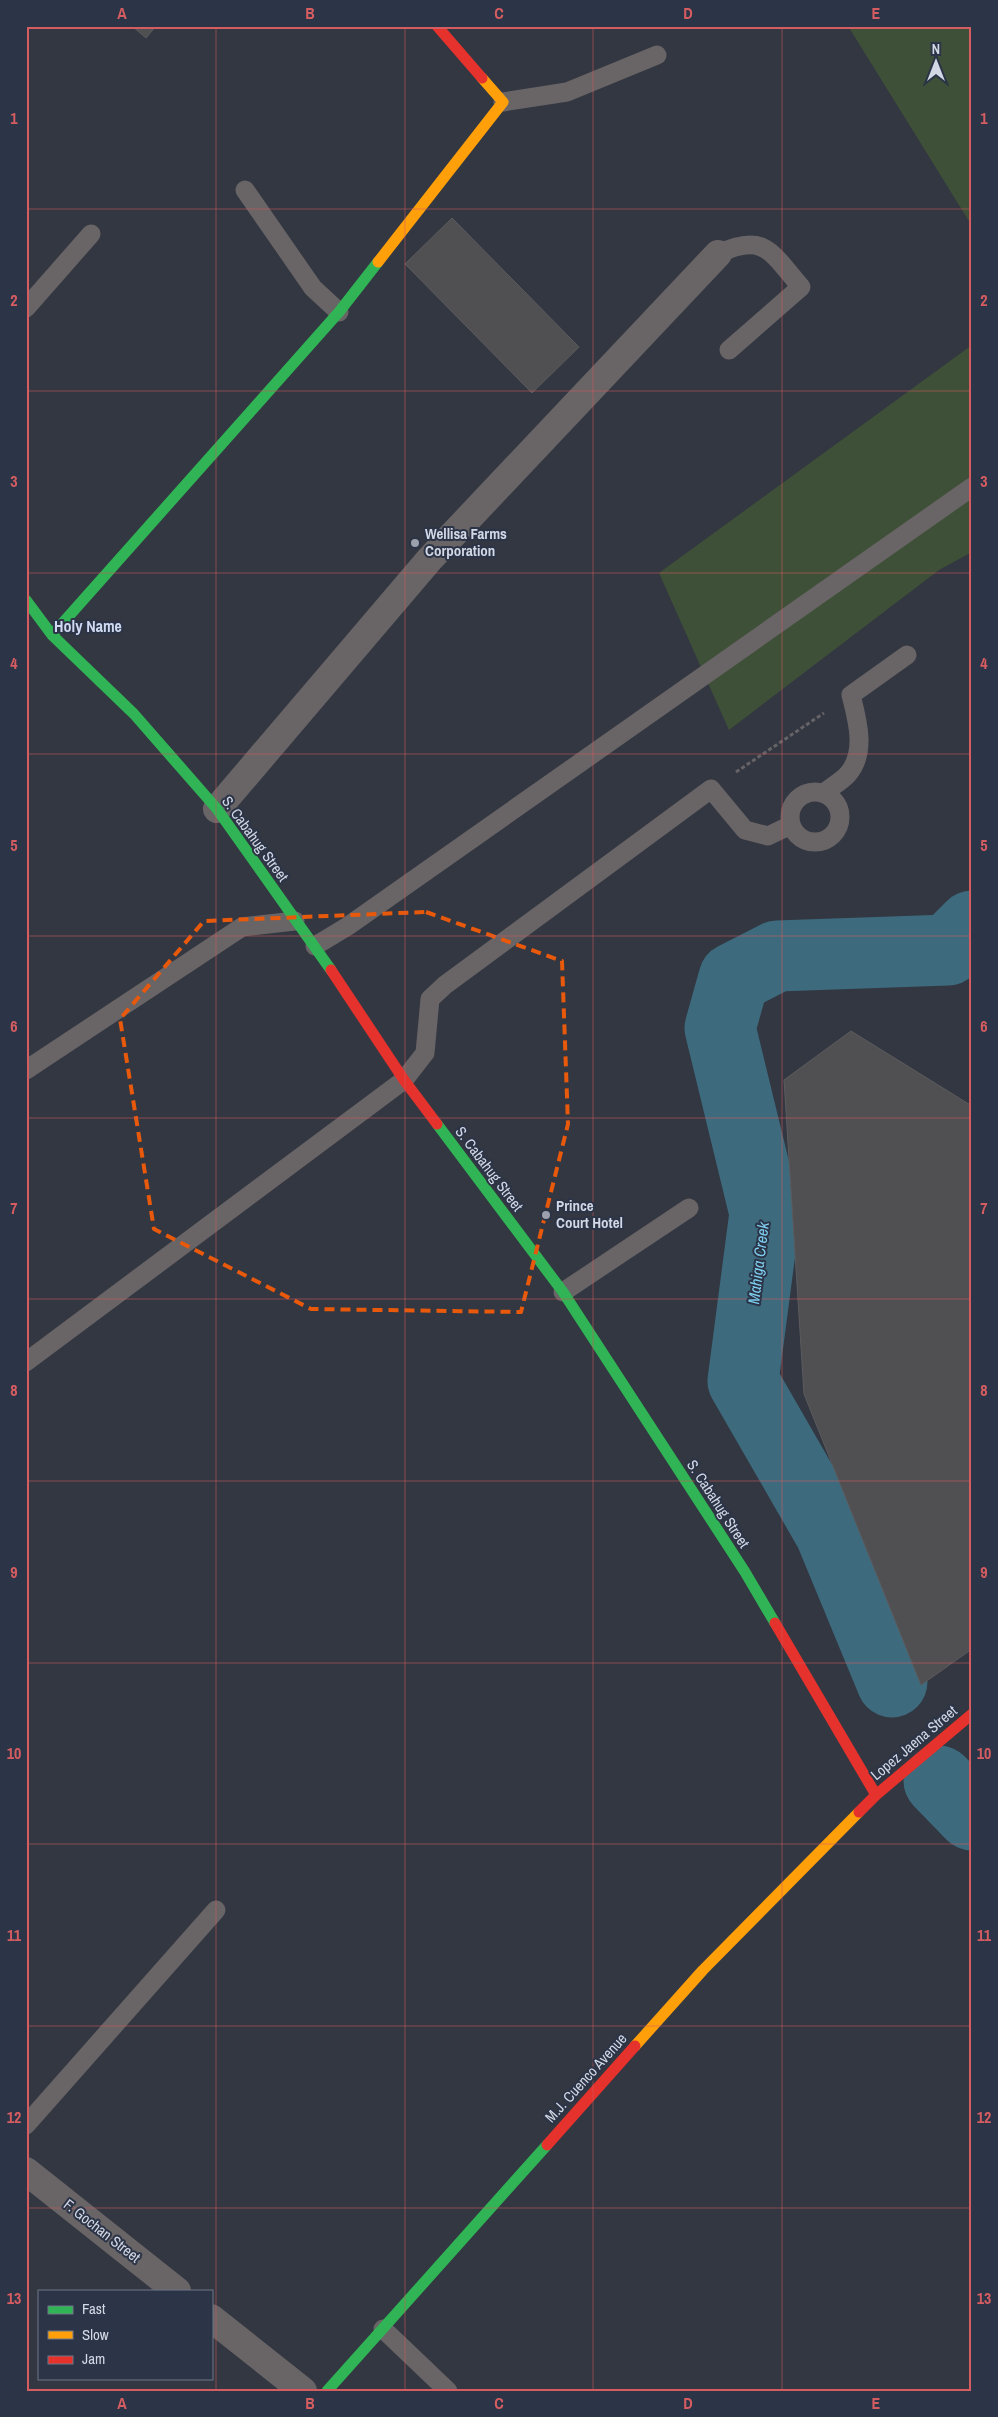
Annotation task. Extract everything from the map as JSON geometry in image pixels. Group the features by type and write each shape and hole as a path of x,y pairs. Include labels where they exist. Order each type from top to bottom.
{"street":[{"path":"52,635 339,312 503,102 437,26"},
{"path":"217,809 429,560 718,254"},
{"name":"S. Cabahug Street","path":"26,600 52,635 134,714 217,809 305,933 404,1080 563,1292 745,1572 876,1795"},
{"name":"Lopez Jaena Street","path":"876,1795 972,1714"},
{"name":"M.J. Cuenco Avenue","path":"327,2391 703,1970 876,1795"},
{"name":"F. Gochan Street","path":"26,2171 176,2290"},
{"path":"212,2319 303,2391"}],"lane":[{"path":"503,102 567,92 657,55"},
{"path":"245,190 313,288 339,312"},
{"path":"26,308 92,234"},
{"path":"718,254 735,246 752,244 765,247 801,287 728,350"},
{"path":"26,1070 242,927 305,933 356,920 972,487"},
{"path":"824,793 848,774 857,760 859,729 852,695 907,655"},
{"path":"26,1362 404,1080 425,1053 430,999 445,985 711,789 745,830 768,836 791,825"},
{"path":"809,792 824,793 835,800 840,811 840,824 833,835 822,842 809,842 798,836 791,825 791,811 797,799 809,792"},
{"path":"563,1292 689,1208"},
{"path":"26,2125 216,1910"},
{"path":"382,2329 448,2391"}],"path":[{"path":"711,789 852,695"}],"highlighted area":[{"path":"426,912 562,961 568,1124 521,1312 311,1309 154,1229 120,1019 204,921"}],"green space":[{"path":"848,26 972,26 972,226"},
{"path":"972,345 972,552 939,570 729,730 659,573"}],"building":[{"path":"132,26 156,26 146,38"},
{"path":"452,218 579,347 532,393 405,264"},
{"path":"851,1031 972,1106 972,1649 921,1685 804,1394 784,1080"}],"waterway":[{"name":"Mahiga Creek","path":"892,1682 830,1532 743,1381 765,1213 720,1028 734,978 777,956 948,950 972,926"},
{"name":"Mahiga Creek","path":"939,1781 972,1815"}],"traffic: fast":[{"path":"52,635 339,312 378,262"},
{"path":"26,600 52,635 134,714 217,809 331,970"},
{"path":"437,1124 563,1292 745,1572 775,1623"},
{"path":"327,2391 547,2145"}],"traffic: slow":[{"path":"378,262 503,102 482,78"},
{"path":"635,2046 703,1970 859,1812"}],"traffic: jam":[{"path":"437,26 482,78"},
{"path":"331,970 404,1080 437,1124"},
{"path":"775,1623 876,1795"},
{"path":"859,1812 876,1795 972,1714"},
{"path":"547,2145 635,2046"}],"place":[{"name":"Wellisa Farms Corporation","path":"415,543"},
{"name":"Prince Court Hotel","path":"546,1215"}],"district":[{"name":"Holy Name","path":"88,626"}]}
